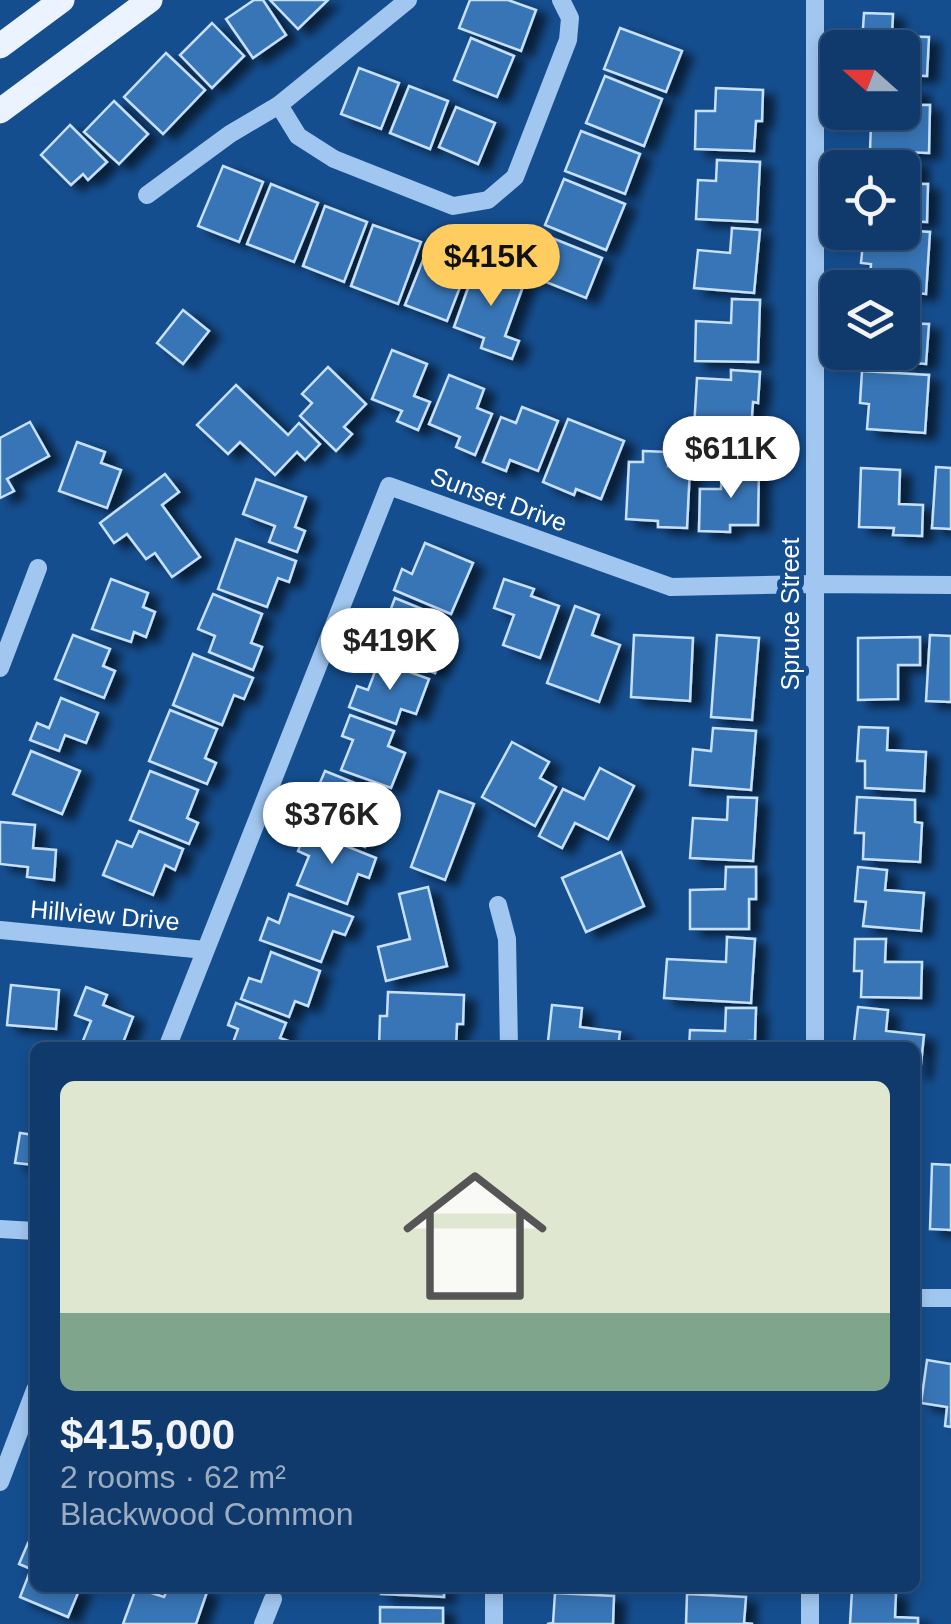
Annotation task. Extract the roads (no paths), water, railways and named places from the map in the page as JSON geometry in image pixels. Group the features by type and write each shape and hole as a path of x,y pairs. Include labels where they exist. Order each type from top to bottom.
{"main road":[{"path":"0,46 62,0"},
{"path":"0,112 150,0"}],"street":[{"path":"147,195 230,134 279,105 408,0"},
{"path":"279,105 298,136 334,159 453,206 488,200 515,176 568,40 570,18 561,0"},
{"name":"Spruce Street","path":"815,0 815,1042"},
{"name":"Sunset Drive","path":"170,1042 388,486 671,586 951,586"},
{"path":"0,668 38,568"},
{"path":"498,904 507,938 509,1042"},
{"name":"Hillview Drive","path":"0,930 205,950"},
{"path":"0,1229 30,1231"},
{"path":"920,1298 951,1298"},
{"path":"0,1482 30,1403"},
{"path":"494,1592 494,1624"},
{"path":"810,1592 810,1624"},
{"path":"262,1624 272,1599"}]}
